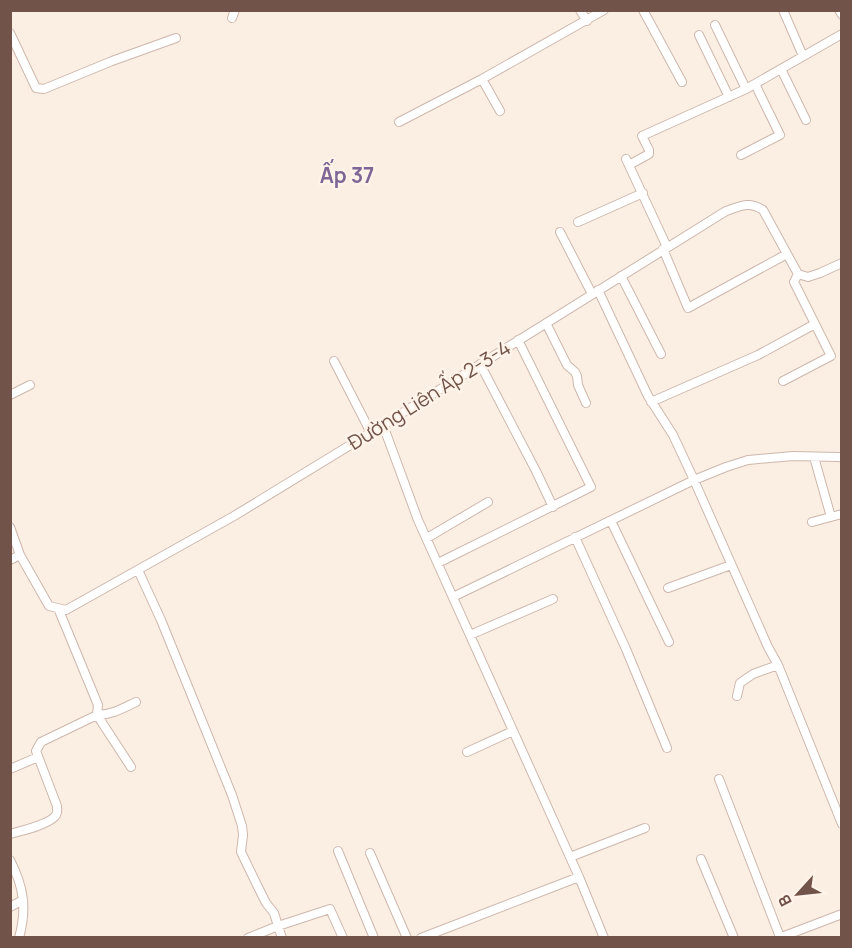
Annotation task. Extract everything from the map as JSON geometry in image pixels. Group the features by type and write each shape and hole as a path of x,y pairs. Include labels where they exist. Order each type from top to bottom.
{"street":[{"path":"580,10 587,21"},
{"path":"643,10 682,82"},
{"path":"783,10 803,56"},
{"path":"839,10 842,15"},
{"path":"399,123 604,11"},
{"path":"716,25 746,89"},
{"path":"10,33 36,88 44,89 176,38"},
{"path":"787,254 688,308 643,193 628,162 649,154 642,136 746,89 842,34"},
{"path":"699,35 729,97"},
{"path":"781,69 806,120"},
{"path":"482,79 500,111"},
{"path":"741,155 780,135 755,84"},
{"path":"578,222 643,193"},
{"name":"Đường Liên Ấp 2-3-4","path":"58,608 66,610 234,516 726,211 741,206 755,205 763,210 798,274 794,282 815,324"},
{"path":"560,231 595,292 651,402 673,435 778,665 842,824"},
{"path":"798,274 808,278 842,263"},
{"path":"621,276 661,354"},
{"path":"546,322 567,365 577,376 578,385 586,403"},
{"path":"651,402 744,362 815,324 832,359 783,381"},
{"path":"438,563 591,487 518,340"},
{"path":"334,361 370,433"},
{"path":"480,364 553,507"},
{"path":"10,395 30,385"},
{"path":"383,425 418,520 579,877 604,938"},
{"path":"453,597 694,480 726,467 748,460 793,456 842,458"},
{"path":"814,457 831,517"},
{"path":"427,538 488,502"},
{"path":"812,522 842,514"},
{"path":"611,521 669,642"},
{"path":"10,527 20,555 49,606 58,608 98,705 98,715 131,767"},
{"path":"575,537 667,748"},
{"path":"10,560 20,555"},
{"path":"668,588 731,565"},
{"path":"138,570 161,620 232,795 242,826 242,852 266,903 274,913 282,938"},
{"path":"470,635 553,599"},
{"path":"736,696 740,683 753,674 778,665"},
{"path":"10,834 46,823 58,813 36,751 41,742 98,715 106,715 136,702"},
{"path":"467,752 513,731"},
{"path":"10,769 38,757"},
{"path":"719,779 779,937 842,914"},
{"path":"570,857 645,828"},
{"path":"338,851 374,938"},
{"path":"370,853 407,938"},
{"path":"701,859 734,938"},
{"path":"10,860 17,873 23,895 24,920 19,938"},
{"path":"421,938 579,877"},
{"path":"10,907 23,900"},
{"path":"248,938 330,909 343,938"}],"district":[{"name":"Ấp 37","path":"347,175"}]}
